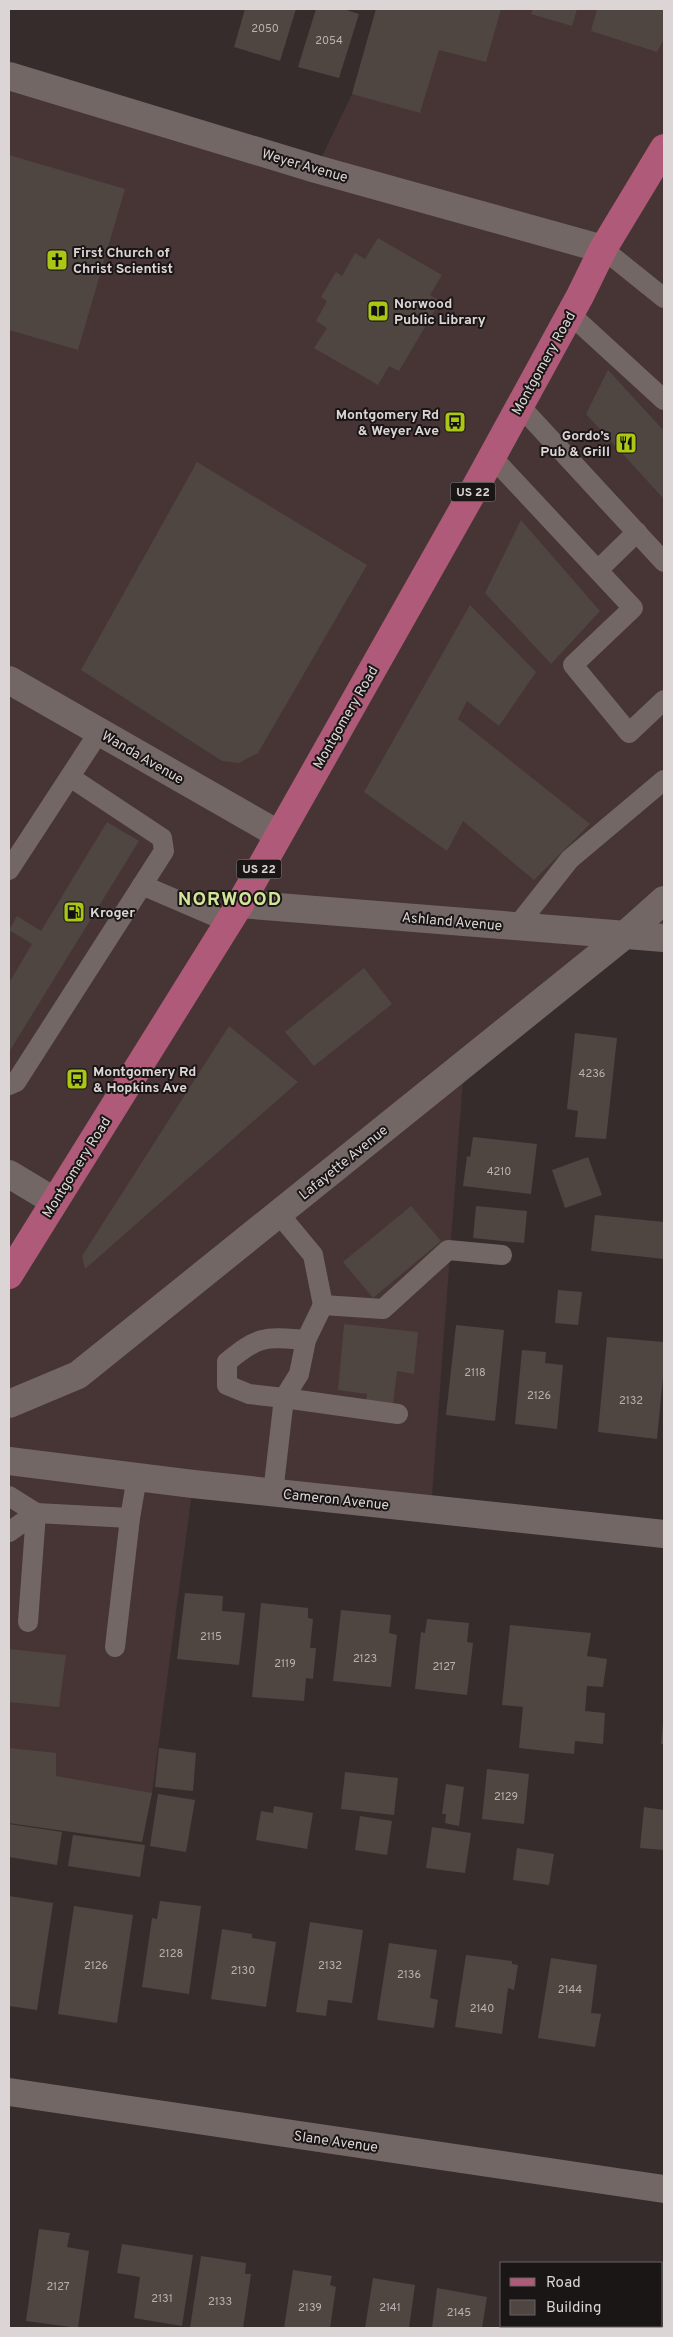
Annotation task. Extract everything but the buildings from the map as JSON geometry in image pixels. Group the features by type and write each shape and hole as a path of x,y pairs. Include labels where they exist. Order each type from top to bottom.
{"main road":[{"name":"Montgomery Road","path":"9,1275 234,913 492,457 603,249 664,148"}],"street":[{"name":"Weyer Avenue","path":"9,76 316,169 603,249"},
{"name":"Wanda Avenue","path":"9,680 278,834"},
{"name":"Lafayette Avenue","path":"9,1404 78,1375 626,934 664,900"},
{"name":"Ashland Avenue","path":"234,913 517,926 664,938"},
{"path":"9,1174 54,1201"},
{"name":"Cameron Avenue","path":"9,1461 273,1493 664,1534"},
{"name":"Slane Avenue","path":"9,2092 664,2189"}],"lane":[{"path":"603,249 664,298"},
{"path":"570,314 664,400"},
{"path":"520,406 664,562"},
{"path":"492,457 633,608 573,665 629,733 664,700"},
{"path":"598,570 637,532"},
{"path":"9,870 99,732"},
{"path":"9,1085 16,1082 164,851 162,838 70,777"},
{"path":"517,926 570,860 664,780"},
{"path":"142,885 234,913"},
{"path":"273,1493 284,1398 299,1374 306,1340 323,1304 313,1255 279,1214"},
{"path":"323,1304 383,1309 448,1250 502,1255"},
{"path":"306,1340 270,1337 247,1345 227,1362 227,1385 249,1394 398,1414"},
{"path":"115,1647 130,1518 137,1477"},
{"path":"9,1496 36,1513 130,1518"},
{"path":"9,1532 36,1513"},
{"path":"28,1622 36,1513"}],"shaded area":[{"path":"376,9 664,9 664,938 626,934 464,1065 431,1509 193,1484 152,1793 142,1842 9,1823 9,79 316,169 352,94"}],"place":[{"name":"First Church of Christ Scientist","path":"57,260"},
{"name":"Norwood Public Library","path":"378,311"},
{"name":"Montgomery Rd & Weyer Ave","path":"455,422"},
{"name":"Gordo’s Pub & Grill","path":"626,443"},
{"name":"Kroger","path":"74,912"},
{"name":"Montgomery Rd & Hopkins Ave","path":"77,1079"}],"district":[{"name":"NORWOOD","path":"230,898"}]}
